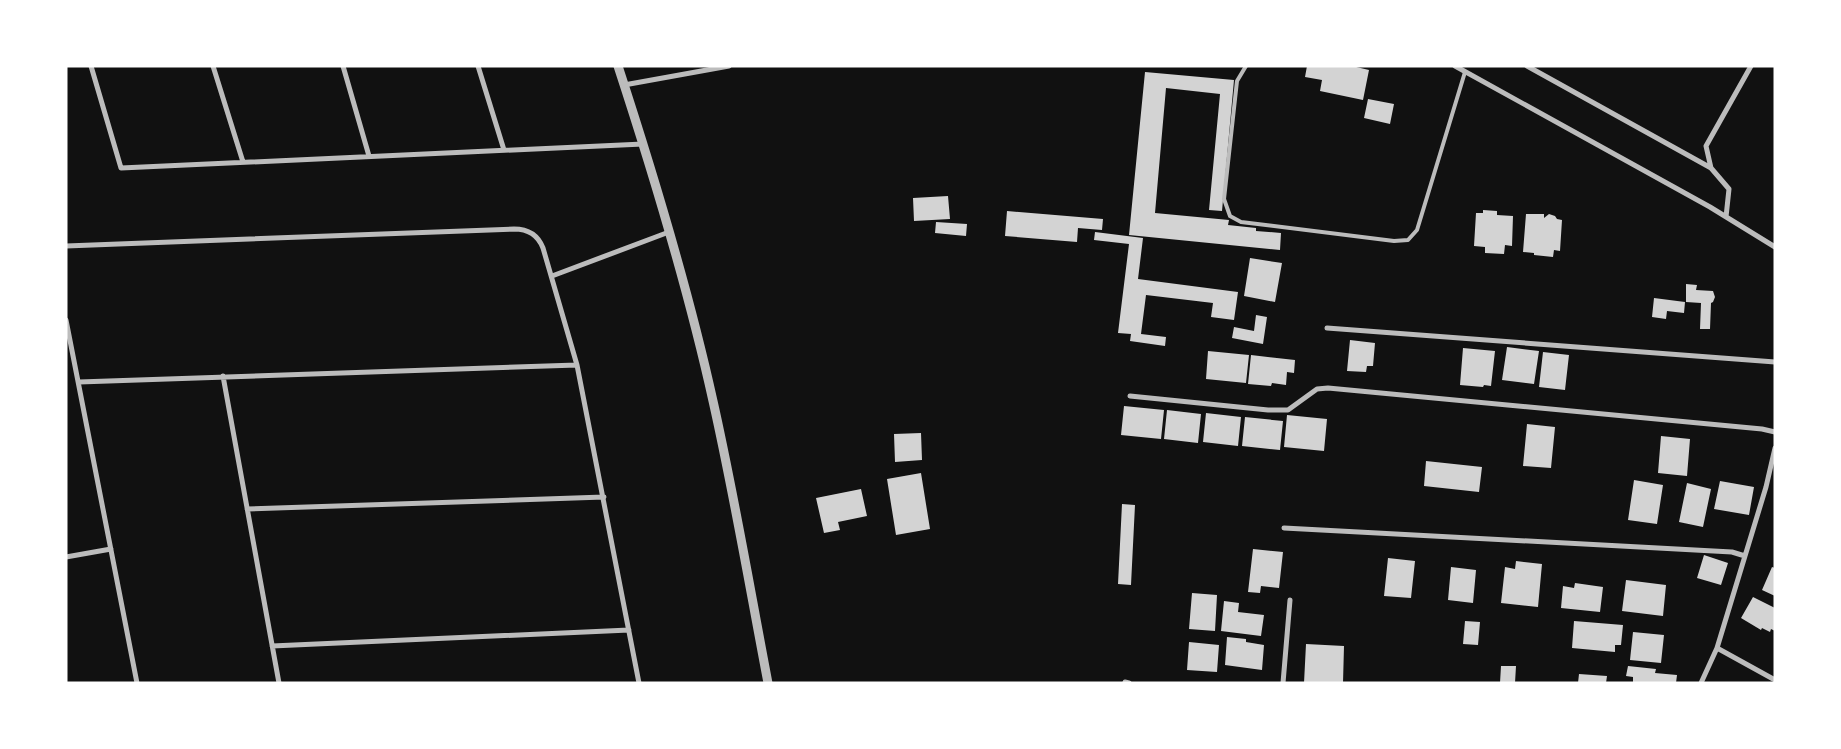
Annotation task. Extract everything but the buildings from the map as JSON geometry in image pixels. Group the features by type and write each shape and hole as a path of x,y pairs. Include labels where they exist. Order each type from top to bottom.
{"street":[{"path":"92,66 121,168 643,144"},
{"path":"213,66 242,162"},
{"path":"343,66 369,156"},
{"path":"478,66 504,150"},
{"path":"618,66 643,144 698,336 738,522 768,683"},
{"path":"624,84 729,66"},
{"path":"1455,66 1726,217 1775,247"},
{"path":"1527,66 1711,168 1729,189 1726,217"},
{"path":"1711,168 1706,146 1751,66"},
{"path":"66,246 521,229 532,234 540,243 552,276 577,365 639,683"},
{"path":"552,276 669,232"},
{"path":"66,320 137,683"},
{"path":"1327,328 1775,362"},
{"path":"79,382 577,365"},
{"path":"223,376 279,683"},
{"path":"1130,396 1268,410 1288,410 1317,388 1328,388 1753,428 1775,432"},
{"path":"1701,683 1717,648 1766,487 1775,448"},
{"path":"247,509 604,498"},
{"path":"1284,528 1722,552 1745,556"},
{"path":"66,557 111,549"},
{"path":"1283,683 1290,600"},
{"path":"272,646 629,630"},
{"path":"1717,648 1775,680"},
{"path":"1125,682 1129,683"}],"lane":[{"path":"1246,66 1237,81 1224,199 1230,216 1241,222 1394,241 1408,240 1417,230 1465,72"}]}
